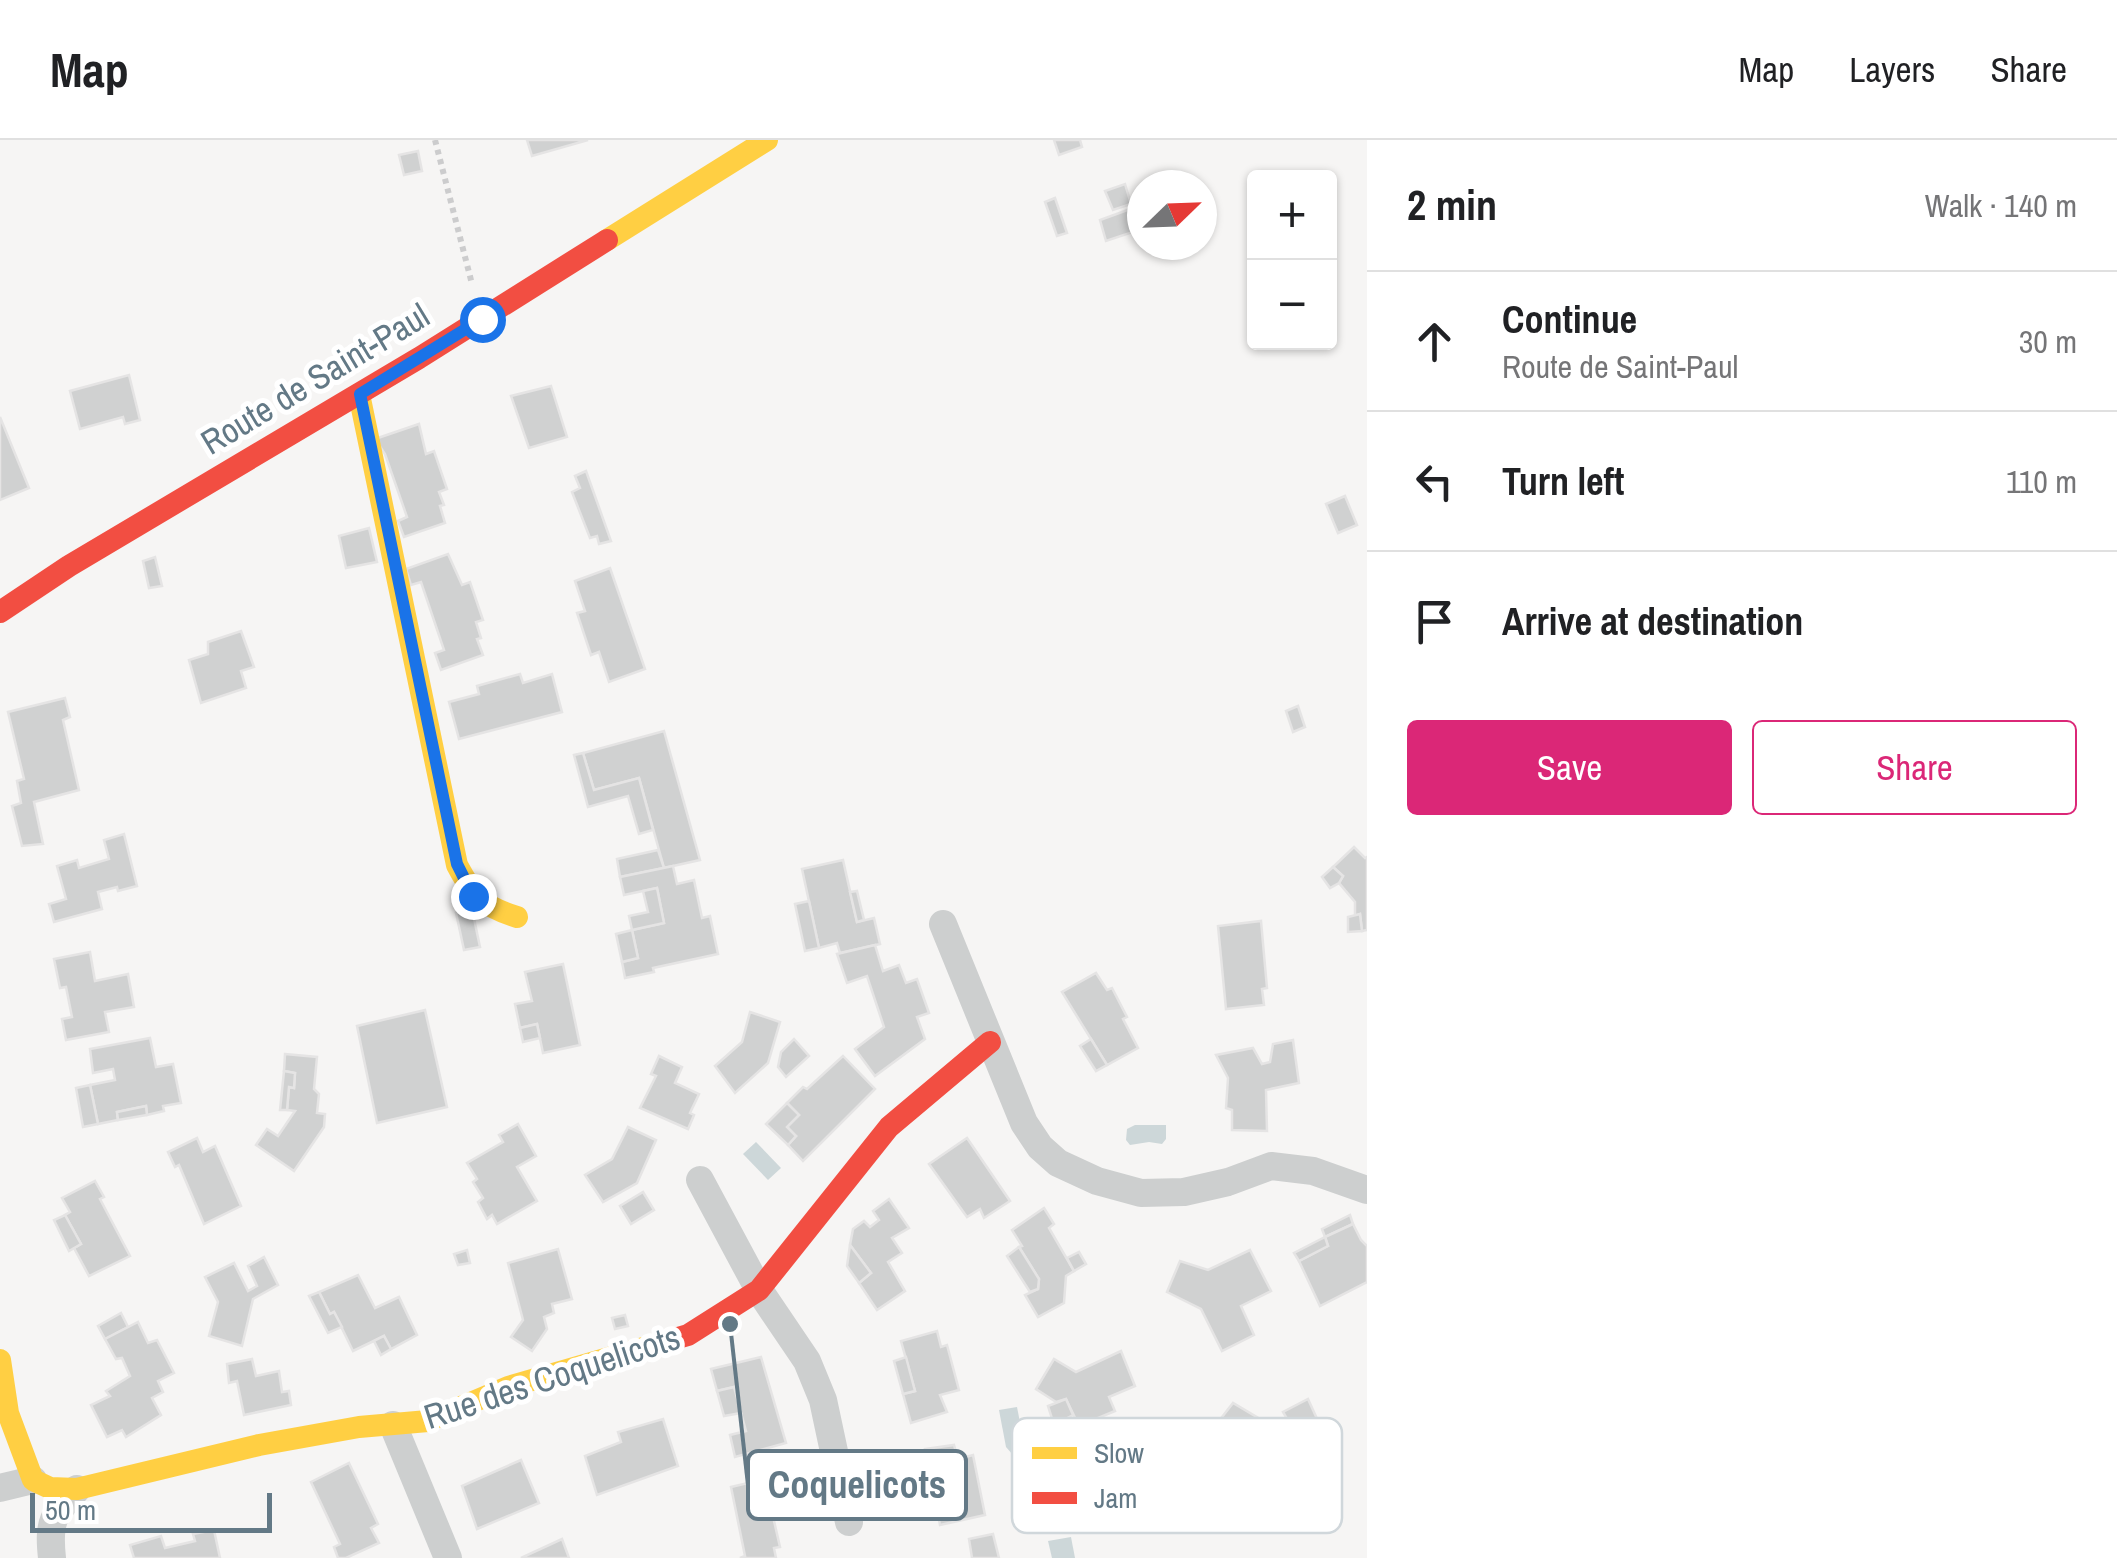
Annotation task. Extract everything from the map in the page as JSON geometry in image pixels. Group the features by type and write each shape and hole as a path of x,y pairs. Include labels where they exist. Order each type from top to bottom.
{"street":[{"name":"Route de Saint-Paul","path":"0,612 69,566 482,319 767,140"},
{"path":"360,394 457,864 473,896 495,911 518,918"},
{"path":"943,924 1024,1122 1040,1147 1058,1163 1097,1181 1142,1193 1184,1192 1228,1182 1271,1166 1314,1171 1367,1190"},
{"name":"Rue des Coquelicots","path":"77,1488 259,1445 360,1427 428,1421 508,1388 688,1335 759,1290 889,1127 990,1042"},
{"path":"700,1180 759,1290 806,1361 823,1400 849,1522"},
{"path":"0,1360 8,1413 33,1480"},
{"path":"393,1425 448,1558"},
{"path":"0,1488 33,1480 50,1488 77,1488"},
{"path":"52,1558 49,1533 59,1509 77,1488"}],"path":[{"path":"436,140 482,319"}],"shaded area":[{"path":"1135,1125 1166,1125 1166,1139 1162,1144 1130,1145 1126,1140 1127,1129"},
{"path":"756,1142 781,1168 768,1180 743,1154"},
{"path":"1017,1407 1019,1418 1012,1418 1012,1454 1006,1447 999,1410"},
{"path":"1071,1537 1075,1558 1052,1558 1048,1541"}],"building":[{"path":"527,140 588,140 532,156"},
{"path":"1054,140 1080,140 1082,147 1059,155"},
{"path":"418,151 422,171 404,175 399,155"},
{"path":"1125,184 1127,205 1113,210 1105,191"},
{"path":"1055,198 1067,233 1057,236 1045,202"},
{"path":"1127,210 1127,234 1106,241 1100,220"},
{"path":"129,375 140,420 125,424 123,417 80,429 70,391"},
{"path":"551,386 567,437 529,448 511,396"},
{"path":"0,417 29,488 0,500"},
{"path":"419,424 426,454 434,451 447,489 439,492 445,523 404,537 398,521 407,517 385,454 375,439"},
{"path":"586,471 611,541 599,544 597,536 590,538 572,492 580,488 575,476"},
{"path":"1345,496 1357,525 1338,533 1326,504"},
{"path":"369,528 377,562 346,568 339,536"},
{"path":"448,554 462,585 470,582 483,620 476,622 483,655 441,670 435,653 444,650 421,582 411,585 406,569"},
{"path":"155,557 162,586 149,588 143,561"},
{"path":"610,568 645,669 609,682 599,652 591,655 577,613 585,611 575,581"},
{"path":"241,631 254,667 241,671 246,688 201,703 189,660 208,654 208,642"},
{"path":"520,674 523,683 552,674 562,712 459,739 449,702 479,694 477,686"},
{"path":"65,698 70,717 63,720 79,790 34,802 43,844 22,846 12,806 21,803 17,781 24,779 8,712"},
{"path":"1298,706 1305,727 1293,732 1286,711"},
{"path":"664,731 700,860 664,868 639,778 594,790 583,753"},
{"path":"583,753 594,790 639,778 653,830 639,834 628,796 588,807 574,755"},
{"path":"124,834 137,886 98,892 102,909 54,922 49,904 66,899 57,866 77,860 79,868 109,859 104,840"},
{"path":"1354,847 1367,857 1367,930 1362,931 1360,914 1355,916 1355,902 1339,883 1343,876 1333,867"},
{"path":"658,850 664,868 620,877 617,859"},
{"path":"843,860 857,922 874,918 880,944 840,953 837,943 819,948 802,869"},
{"path":"673,866 677,884 694,880 702,918 710,916 718,954 625,978 622,962 638,958 632,930 664,923 657,888 624,895 620,877"},
{"path":"1333,867 1343,876 1330,888 1322,877"},
{"path":"657,888 664,923 632,930 629,916 648,912 643,891"},
{"path":"857,891 864,920 857,922 850,892"},
{"path":"809,901 819,948 805,951 795,904"},
{"path":"472,909 480,947 464,950 456,913"},
{"path":"1360,914 1362,931 1348,932 1348,917"},
{"path":"1261,921 1267,988 1262,989 1264,1005 1226,1009 1218,926"},
{"path":"632,930 638,958 622,962 616,934"},
{"path":"875,945 883,971 899,965 906,983 917,979 929,1013 917,1017 925,1039 875,1076 855,1049 884,1027 867,976 847,983 837,954"},
{"path":"90,952 95,981 128,974 134,1007 105,1012 109,1032 66,1040 62,1019 72,1017 66,987 60,988 54,959"},
{"path":"563,964 580,1045 543,1053 537,1024 520,1028 515,1004 532,1001 525,972"},
{"path":"1096,973 1107,990 1112,988 1138,1048 1107,1065 1062,992"},
{"path":"425,1010 447,1107 377,1123 357,1026"},
{"path":"750,1012 780,1022 768,1063 735,1093 715,1066 742,1042"},
{"path":"537,1024 540,1038 523,1042 520,1028"},
{"path":"150,1038 156,1067 173,1064 181,1103 163,1106 164,1111 147,1115 146,1106 117,1112 118,1120 98,1124 90,1085 115,1080 113,1069 93,1073 90,1049"},
{"path":"794,1039 809,1056 786,1077 778,1067 781,1052"},
{"path":"1091,1039 1107,1065 1096,1071 1080,1046"},
{"path":"1293,1040 1299,1083 1266,1090 1267,1131 1232,1130 1232,1110 1226,1108 1228,1078 1216,1055 1253,1048 1262,1064 1270,1062 1273,1044"},
{"path":"285,1054 317,1057 317,1113 325,1114 324,1127 294,1171 256,1145 267,1129 278,1136 295,1111 287,1110 295,1073 284,1071"},
{"path":"659,1056 682,1067 675,1083 699,1094 688,1129 640,1108 656,1076 651,1074"},
{"path":"843,1056 875,1089 803,1161 788,1145 796,1136 787,1127 799,1115 787,1103"},
{"path":"284,1071 295,1073 294,1088 289,1087 287,1110 280,1110"},
{"path":"90,1085 98,1124 83,1127 76,1088"},
{"path":"787,1103 799,1115 787,1127 796,1136 788,1145 766,1124"},
{"path":"146,1106 147,1115 118,1120 117,1112"},
{"path":"518,1124 536,1156 517,1167 537,1201 497,1224 492,1215 487,1219 478,1202 483,1198 467,1163 503,1142 499,1135"},
{"path":"628,1127 656,1140 637,1183 603,1202 585,1175 612,1159"},
{"path":"197,1138 203,1152 215,1146 241,1206 204,1224 179,1165 175,1167 168,1152"},
{"path":"967,1138 1010,1201 984,1218 980,1209 967,1217 929,1164"},
{"path":"95,1181 104,1197 100,1199 130,1256 89,1276 74,1248 81,1244 65,1215 70,1212 62,1198"},
{"path":"643,1192 654,1210 631,1224 620,1206"},
{"path":"889,1199 909,1228 892,1238 902,1253 888,1262 905,1291 877,1310 859,1283 871,1273 850,1245 853,1229 864,1221 870,1227 879,1220 873,1211"},
{"path":"1044,1208 1054,1224 1049,1228 1074,1271 1066,1276 1064,1303 1038,1317 1025,1295 1038,1289 1039,1279 1012,1230"},
{"path":"65,1215 81,1244 69,1251 54,1220"},
{"path":"1350,1215 1353,1224 1325,1237 1322,1229"},
{"path":"1353,1224 1367,1246 1367,1282 1320,1306 1299,1261 1328,1246 1325,1237"},
{"path":"1325,1237 1328,1246 1299,1261 1294,1253"},
{"path":"850,1245 871,1273 859,1283 847,1266"},
{"path":"1019,1247 1039,1279 1038,1289 1030,1292 1007,1256"},
{"path":"558,1249 572,1299 552,1304 554,1313 544,1317 547,1329 532,1351 511,1337 523,1320 508,1263"},
{"path":"467,1250 470,1263 458,1265 454,1254"},
{"path":"1250,1250 1271,1291 1241,1306 1254,1335 1222,1351 1201,1309 1167,1292 1180,1261 1208,1270"},
{"path":"1079,1252 1086,1264 1074,1271 1067,1258"},
{"path":"264,1257 278,1285 253,1299 242,1346 209,1336 218,1302 205,1277 234,1263 248,1291 257,1286 248,1266"},
{"path":"358,1275 375,1308 399,1297 417,1335 391,1349 384,1336 353,1351 334,1312 330,1314 319,1292"},
{"path":"319,1292 342,1327 328,1333 309,1296"},
{"path":"121,1313 128,1327 105,1339 98,1326"},
{"path":"625,1315 628,1326 615,1329 612,1318"},
{"path":"138,1322 148,1343 157,1340 174,1373 158,1381 163,1392 152,1398 161,1415 126,1437 122,1430 107,1437 91,1405 110,1396 106,1391 130,1376 122,1358 116,1359 105,1339"},
{"path":"937,1331 941,1347 947,1345 959,1390 940,1395 947,1412 911,1423 903,1394 915,1391 901,1341"},
{"path":"384,1336 391,1349 381,1355 374,1341"},
{"path":"1121,1351 1135,1386 1109,1397 1115,1411 1098,1418 1075,1418 1066,1399 1056,1402 1036,1389 1054,1359 1076,1372"},
{"path":"761,1357 786,1443 735,1457 730,1435 746,1431 734,1387 717,1391 711,1369"},
{"path":"906,1357 915,1391 903,1394 894,1361"},
{"path":"252,1359 256,1376 279,1371 282,1392 289,1391 291,1405 244,1415 237,1381 229,1383 227,1364"},
{"path":"734,1387 741,1413 724,1416 717,1391"},
{"path":"1066,1399 1073,1415 1052,1418 1048,1406"},
{"path":"1308,1399 1317,1418 1286,1418 1283,1412"},
{"path":"1233,1403 1258,1418 1221,1418"},
{"path":"663,1419 678,1466 597,1495 585,1456 621,1442 618,1432"},
{"path":"954,1445 958,1459 973,1455 985,1515 940,1525 925,1449"},
{"path":"521,1460 539,1503 477,1529 462,1486"},
{"path":"349,1463 378,1524 371,1528 379,1543 338,1558 334,1547 340,1544 311,1482"},
{"path":"774,1477 780,1497 769,1499 780,1547 774,1548 776,1558 740,1558 745,1556 731,1487"},
{"path":"214,1530 220,1558 134,1558 130,1545 161,1536 165,1548 195,1541 193,1534"},
{"path":"993,1534 999,1558 972,1558 969,1539"},
{"path":"562,1539 569,1558 521,1558"}],"traffic: slow":[{"path":"607,240 767,140"},
{"path":"359,394 457,865 480,899 517,917"},
{"path":"0,1360 8,1413 33,1480 50,1488 77,1489 259,1445 359,1427 428,1421 508,1387 664,1342"}],"traffic: jam":[{"path":"0,612 69,566 419,358 607,240"},
{"path":"664,1342 688,1335 759,1290 889,1127 990,1042"}],"place":[{"name":"Coquelicots","path":"730,1324"}],"route":[{"path":"473,896 457,864 360,394 482,319"}]}
